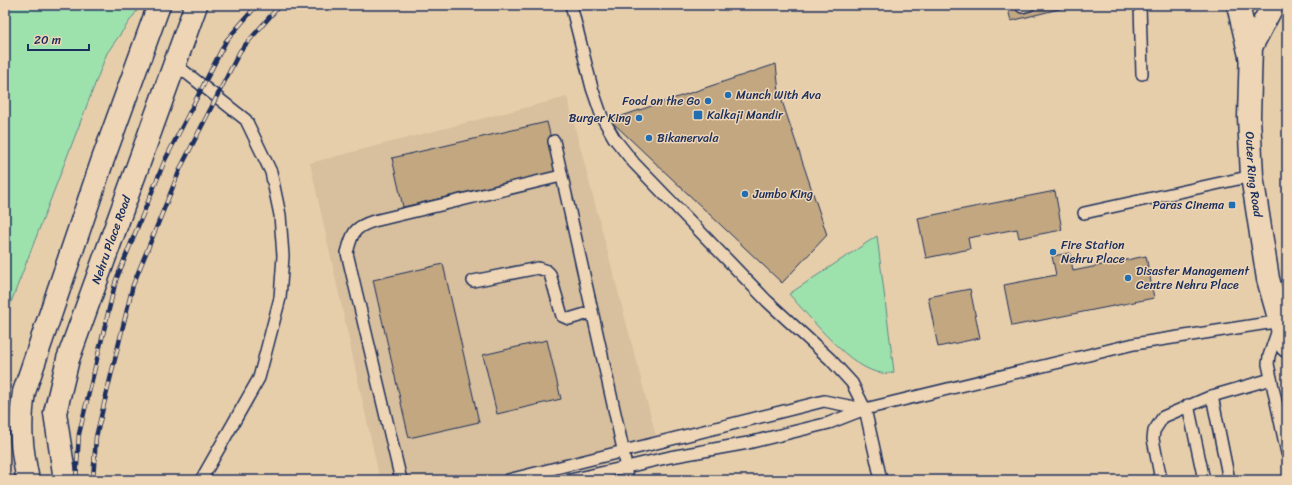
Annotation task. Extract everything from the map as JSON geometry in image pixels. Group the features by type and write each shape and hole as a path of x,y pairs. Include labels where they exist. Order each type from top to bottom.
{"street":[{"path":"28,480 21,446 20,419 24,392 100,169 159,5"},
{"name":"Nehru Place Road","path":"65,480 55,413 68,359 196,5"},
{"path":"1238,5 1250,56"},
{"name":"Outer Ring Road","path":"1273,5 1252,42 1250,56 1249,117 1252,176 1268,279 1287,346"}],"lane":[{"path":"571,5 592,88 602,117 614,138 634,163 767,301 852,383 865,409 881,480"},
{"path":"1140,5 1142,74"},
{"path":"175,64 246,120 271,172 280,215 283,256 280,298 259,378 201,480"},
{"path":"554,141 623,451 628,480"},
{"path":"401,480 347,253 351,235 361,225 374,221 562,176"},
{"path":"1084,214 1252,176"},
{"path":"473,281 538,268 550,274 562,316 569,319 592,312"},
{"path":"570,480 626,466 748,443 829,423 865,409 1134,344 1281,321 1268,356 1271,379 1287,453"},
{"path":"1161,480 1153,439 1154,431 1163,417 1212,396 1271,379"},
{"path":"1212,396 1228,480"},
{"path":"508,480 824,401 865,409"},
{"path":"1188,405 1204,480"}],"shaded area":[{"path":"567,97 657,440 492,480 380,480 310,163"}],"green space":[{"path":"5,5 141,5 107,53 5,318"},
{"path":"877,236 894,372 886,373 870,370 845,353 819,328 789,294"}],"building":[{"path":"1007,5 1075,5 1011,21"},
{"path":"776,64 779,92 827,235 782,283 610,120"},
{"path":"547,122 559,171 403,207 392,158"},
{"path":"1055,191 1062,230 1019,238 1017,229 968,238 970,249 926,258 918,218"},
{"path":"1070,253 1073,271 1146,256 1154,298 1012,326 1004,285 1056,275 1052,256"},
{"path":"443,264 479,422 409,438 373,280"},
{"path":"970,289 980,338 938,347 928,297"},
{"path":"547,340 561,399 497,414 483,355"}],"railway":[{"path":"76,480 79,434 116,280 165,160 226,41 257,5"},
{"path":"93,480 96,437 133,285 181,167 240,51 280,5"}],"place":[{"name":"Munch With Ava","path":"728,95"},
{"name":"Food on the Go","path":"708,101"},
{"name":"Kalkaji Mandir","path":"698,115"},
{"name":"Burger King","path":"639,118"},
{"name":"Bikanervala","path":"649,138"},
{"name":"Jumbo King","path":"745,194"},
{"name":"Paras Cinema","path":"1232,205"},
{"name":"Fire Station Nehru Place","path":"1053,252"},
{"name":"Disaster Management Centre Nehru Place","path":"1128,278"}]}
